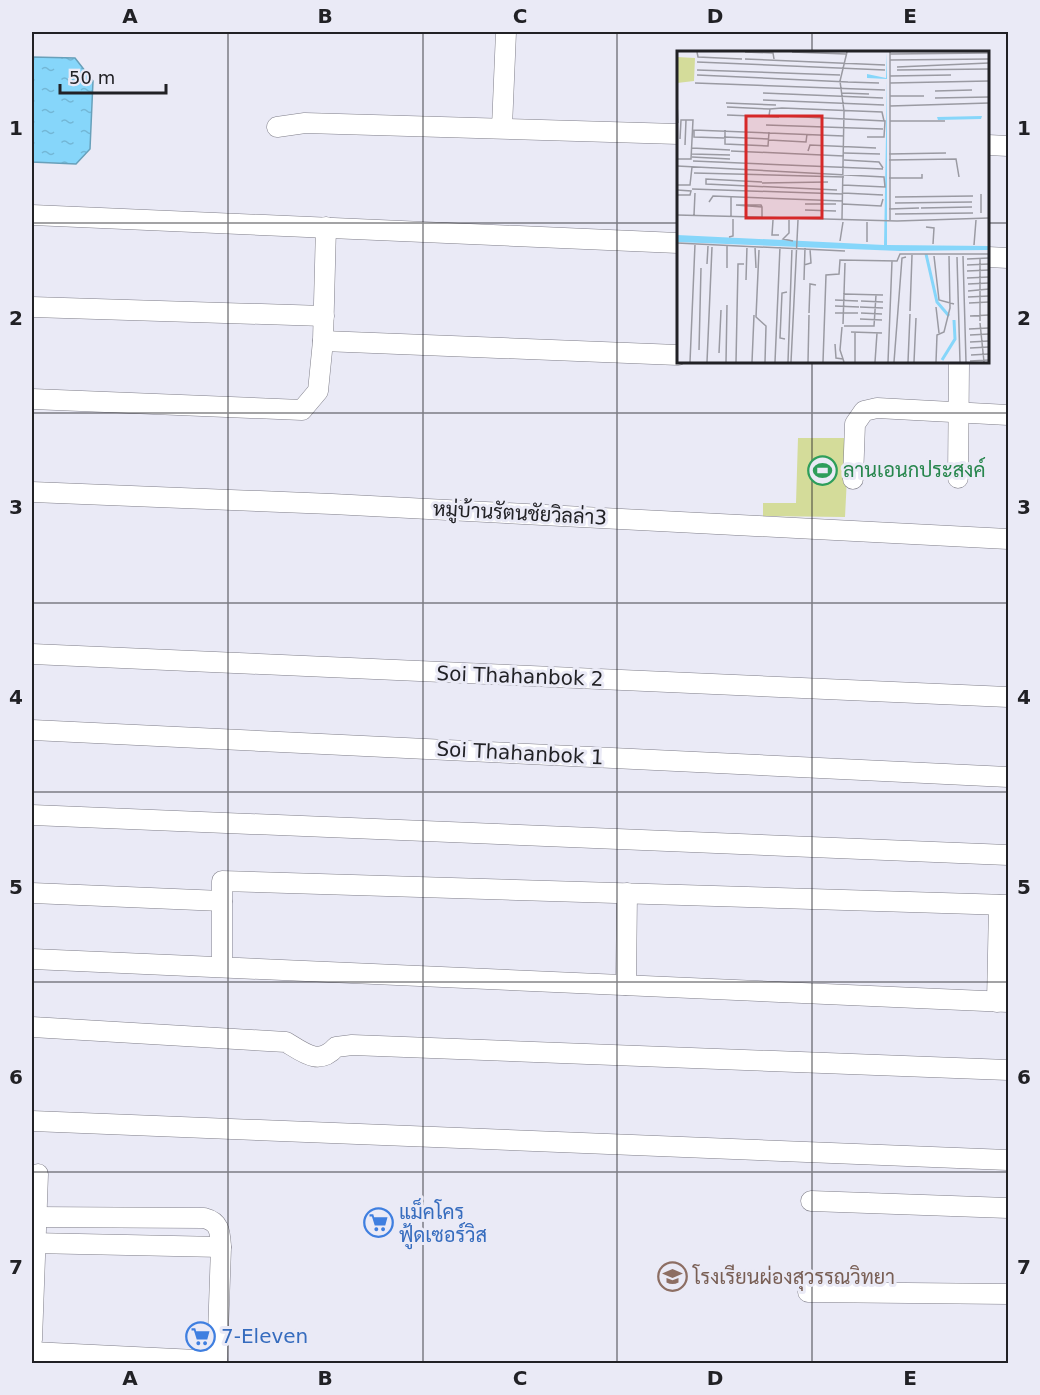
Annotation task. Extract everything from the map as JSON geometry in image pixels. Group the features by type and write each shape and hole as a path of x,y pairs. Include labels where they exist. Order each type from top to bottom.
{"street":[{"path":"502,127 506,32"},
{"path":"277,127 305,123 502,127 677,134"},
{"path":"989,145 1008,146"},
{"path":"32,215 677,243"},
{"path":"32,399 302,410 318,391 323,340 326,227"},
{"path":"989,257 1008,258"},
{"path":"32,307 324,316"},
{"path":"323,340 677,355"},
{"path":"958,478 959,364"},
{"path":"853,478 855,424 864,411 877,408 1008,415"},
{"name":"หมู่บ้านรัตนชัยวิลล่า3","path":"32,492 332,504 1008,539"},
{"name":"Soi Thahanbok 2","path":"32,654 1008,697"},
{"name":"Soi Thahanbok 1","path":"32,730 1008,777"},
{"path":"32,815 1008,855"},
{"path":"32,959 1003,1002 1004,905 222,880 222,967"},
{"path":"32,893 222,901"},
{"path":"626,985 627,893"},
{"path":"32,1027 286,1042 305,1055 317,1057 328,1056 336,1047 352,1045 1008,1070"},
{"path":"32,1121 1008,1160"},
{"path":"32,1340 33,1243 38,1174"},
{"path":"811,1201 1008,1208"},
{"path":"32,1352 217,1362 221,1247 219,1227 210,1220 34,1217"},
{"path":"125,1218 125,1245"},
{"path":"33,1243 221,1247"},
{"path":"808,1292 1008,1294"}],"green space":[{"name":"ลานเอนกประสงค์","path":"798,438 849,438 845,517 763,516 763,503 796,503"}],"water":[{"path":"32,57 75,58 93,81 90,149 76,164 32,162"}],"place":[{"name":"ลานเอนกประสงค์","path":"822,470"},
{"name":"แม็คโคร ฟู้ดเซอร์วิส","path":"378,1223"},
{"name":"โรงเรียนผ่องสุวรรณวิทยา","path":"672,1277"},
{"name":"7-Eleven","path":"200,1336"}]}
